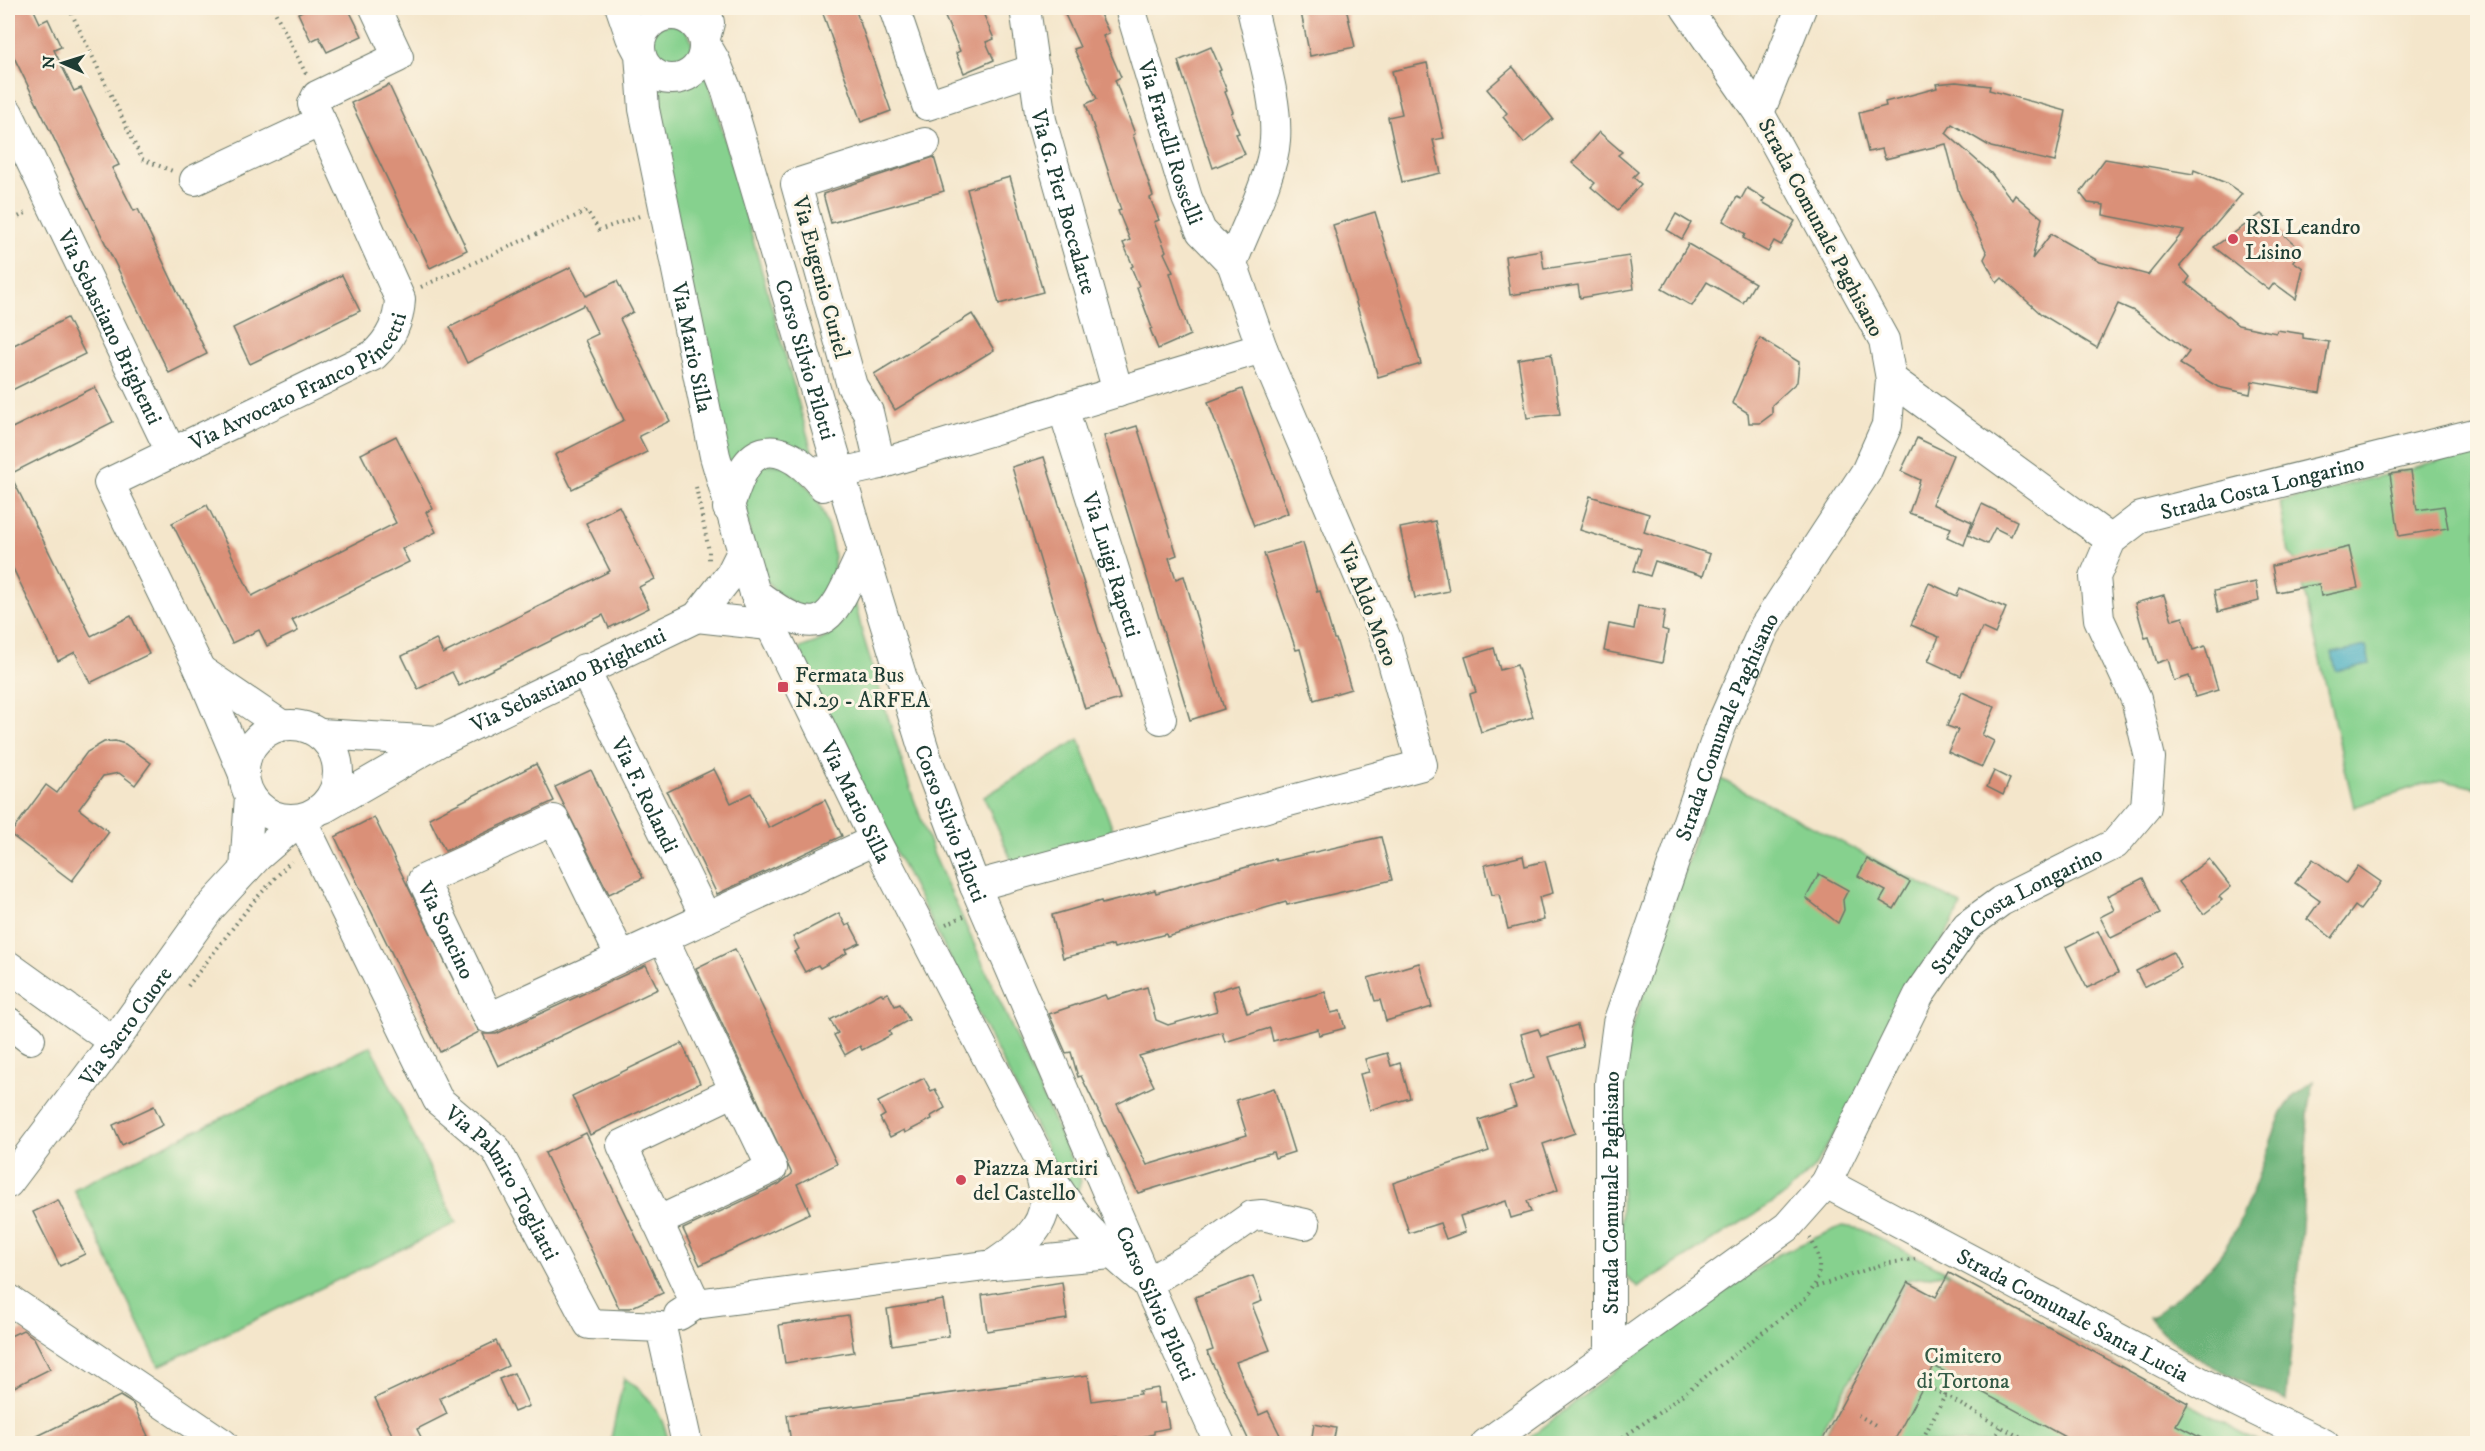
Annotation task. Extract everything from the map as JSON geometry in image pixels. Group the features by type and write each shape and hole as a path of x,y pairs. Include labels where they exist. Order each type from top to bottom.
{"street":[{"path":"195,180 319,108 398,57 375,8"},
{"path":"621,8 630,37 645,66 661,78 680,79 689,75 701,61 709,23 706,8"},
{"path":"894,8 927,105 1035,69"},
{"name":"Via G. Pier Boccalatte","path":"1025,8 1041,120 1118,392"},
{"name":"Via Fratelli Rosselli","path":"1130,8 1187,198 1201,231 1232,263"},
{"path":"1232,263 1270,164 1275,142 1275,120 1252,8"},
{"path":"1686,8 1759,113"},
{"name":"Strada Comunale Paghisano","path":"1610,1355 1610,1083 1618,1023 1721,726 1765,626 1866,472 1887,425 1891,379 1884,340 1759,113 1801,8"},
{"name":"Corso Silvio Pilotti","path":"640,54 640,39 654,15 678,16 695,25 715,61 727,91 862,551 926,756 980,896 1147,1283 1220,1443"},
{"name":"Via Mario Silla","path":"640,54 645,109 700,390 728,508 754,593 875,840 1036,1154 1066,1204 1111,1254 1147,1283"},
{"name":"Via Avvocato Franco Pincetti","path":"171,452 374,355 385,344 399,316 399,299 319,108"},
{"name":"Via Sebastiano Brighenti","path":"8,113 171,452 109,483 200,670 247,784"},
{"name":"Via Eugenio Curiel","path":"880,464 868,412 852,387 796,184 925,143"},
{"name":"Via Aldo Moro","path":"980,896 1422,765 1387,641 1262,348 1232,263"},
{"path":"810,471 840,473 880,464 1262,348"},
{"path":"1891,379 2110,540"},
{"name":"Via Luigi Rapetti","path":"1063,408 1161,719"},
{"name":"Strada Costa Longarino","path":"1610,1355 1787,1227 1826,1183 1919,995 1967,926 2001,901 2115,844 2146,807 2150,758 2136,699 2099,619 2095,578 2110,540 2140,517 2478,433"},
{"path":"728,508 743,471 750,461 763,454 775,452 789,454 810,471 854,522"},
{"path":"754,593 804,624 817,623 827,618 837,605 862,551"},
{"path":"697,617 731,574 741,554"},
{"path":"697,617 770,625"},
{"name":"Via Sebastiano Brighenti","path":"311,820 440,741 584,669 697,617"},
{"name":"Via F. Rolandi","path":"584,669 706,918"},
{"name":"Via Sebastiano Brighenti","path":"200,670 281,725"},
{"path":"245,870 247,784 248,753 259,736 281,725 307,727 320,734 336,756 338,783 311,820 282,819 267,813 247,784"},
{"name":"Via Sebastiano Brighenti","path":"320,734 440,741"},
{"name":"Via Sacro Cuore","path":"8,1183 114,1042 209,909 245,870 311,820"},
{"name":"Via Palmiro Togliatti","path":"311,820 438,1100 496,1149 589,1324 661,1327"},
{"name":"Via Soncino","path":"621,957 554,820 423,880 489,1018 875,840"},
{"path":"657,1222 772,1168 663,938"},
{"path":"8,966 114,1042"},
{"path":"696,1304 622,1145 735,1091"},
{"path":"993,1265 1026,1241 1040,1221 1045,1200 1036,1154"},
{"name":"Strada Comunale Santa Lucia","path":"1826,1183 2230,1398 2324,1443"},
{"path":"1048,1260 1084,1224 1095,1209 1105,1186"},
{"path":"1147,1283 1208,1248 1252,1216 1262,1215 1305,1224"},
{"path":"687,1443 661,1327 696,1304 993,1265 1111,1254"},
{"path":"8,1299 223,1443"},
{"path":"1486,1443 1610,1355"}],"path":[{"path":"69,8 142,159 195,180"},
{"path":"273,8 319,108"},
{"path":"399,299 587,211 599,230 664,208"},
{"path":"695,484 709,551 704,573"},
{"path":"186,988 252,903 290,865 296,844 311,820"},
{"path":"923,934 980,896"},
{"path":"1797,1216 1820,1259 1815,1287"},
{"path":"1613,1443 1660,1412 1792,1311 1815,1287 1883,1264 1956,1252"},
{"path":"1920,1443 1954,1378"},
{"path":"1924,1384 2032,1443"},
{"path":"1858,1416 1877,1426"},
{"path":"1991,1443 2001,1426"}],"green space":[{"path":"670,24 679,25 686,30 691,37 691,55 686,62 679,67 670,68 661,67 654,62 649,55 648,46 649,37 654,30 661,25"},
{"path":"705,68 815,462 726,471 648,82 680,87 693,81"},
{"path":"2477,451 2477,788 2444,781 2423,784 2354,807 2297,561 2289,553 2280,502"},
{"path":"761,465 785,466 814,495 827,524 834,560 829,593 819,604 804,610 777,593 757,569 742,494"},
{"path":"853,593 863,636 911,791 934,855 1081,1181 1074,1202 797,658 800,648 822,640 836,630 845,616"},
{"path":"1079,739 1115,835 1014,866 984,797"},
{"path":"1715,776 1962,905 1858,1095 1814,1168 1782,1197 1638,1287 1621,1273 1622,1079 1629,1038"},
{"path":"371,1046 456,1223 159,1366 74,1189"},
{"path":"2314,1081 2308,1114 2302,1227 2286,1401 2194,1356 2162,1332 2149,1317 2155,1315 2193,1283 2225,1248 2249,1199 2282,1112 2294,1096"},
{"path":"1842,1226 1861,1229 1949,1273 2261,1443 1821,1443 1908,1282 1936,1297 1948,1273 1906,1280 1815,1443 1522,1444 1639,1352 1777,1255"},
{"path":"624,1378 641,1391 654,1406 663,1423 669,1443 610,1443"}],"water":[{"path":"2366,646 2370,664 2336,671 2332,653"}],"building":[{"path":"8,8 33,8 40,23 48,19 61,47 54,50 74,91 81,88 119,165 112,168 134,211 138,209 207,354 169,373 8,45"},
{"path":"308,8 348,8 362,36 327,52 319,37 311,41 298,13"},
{"path":"821,8 855,8 891,111 861,122"},
{"path":"941,8 981,8 994,39 986,42 994,60 964,73 956,53 960,51"},
{"path":"1062,8 1097,8 1109,33 1103,36 1121,77 1115,80 1135,134 1133,135 1153,196 1150,198 1159,220 1154,222 1173,272 1170,273 1190,335 1158,349 1137,287 1139,286 1131,267 1133,266 1123,243 1130,240 1118,211 1121,210 1086,104 1097,99 1074,49 1080,47"},
{"path":"1300,8 1346,8 1355,47 1310,56"},
{"path":"1211,47 1221,70 1219,71 1227,91 1225,92 1233,112 1231,113 1239,133 1236,134 1245,154 1213,168 1178,61"},
{"path":"1427,63 1444,138 1433,140 1441,173 1402,182 1388,117 1402,114 1392,71"},
{"path":"1513,67 1553,119 1524,143 1503,117 1507,113 1487,89"},
{"name":"RSI Leandro Lisino","path":"1956,82 1990,86 1989,90 2066,111 2055,162 1991,147 1952,124 1946,133 1991,173 2012,200 2015,195 2042,218 2032,259 2051,234 2100,262 2148,275 2184,231 2103,215 2104,205 2088,203 2080,193 2105,159 2193,174 2194,170 2226,183 2242,194 2180,266 2190,277 2186,283 2238,325 2276,333 2277,330 2303,334 2303,338 2329,342 2320,393 2252,381 2250,394 2218,387 2180,364 2189,352 2134,311 2118,304 2097,348 2041,314 2002,278 1997,283 1984,259 1987,253 1959,193 1946,144 1885,159 1882,149 1868,152 1859,113 1886,106 1885,102 1937,88 1936,84"},
{"path":"389,85 467,250 430,268 351,103"},
{"path":"1599,132 1622,152 1618,155 1638,172 1633,177 1641,184 1618,210 1591,187 1595,183 1572,163"},
{"path":"934,157 944,191 831,223 823,194"},
{"path":"1010,177 1043,292 999,304 967,189"},
{"path":"1747,188 1765,199 1762,202 1795,221 1781,245 1774,241 1768,252 1743,238 1746,234 1723,221 1737,197 1741,199"},
{"path":"1375,212 1421,364 1378,377 1333,225"},
{"path":"1676,214 1691,223 1682,239 1667,230"},
{"path":"2261,214 2301,250 2293,261 2303,268 2296,299 2274,283 2269,290 2214,247"},
{"path":"1688,244 1755,283 1743,303 1707,282 1692,306 1662,289"},
{"path":"1541,250 1544,269 1629,256 1634,289 1580,298 1578,285 1510,295 1505,256"},
{"path":"571,267 586,296 617,281 633,312 620,319 670,421 639,436 647,452 572,489 555,455 624,420 585,340 598,334 584,305 467,363 450,327"},
{"path":"342,275 360,311 250,364 233,328"},
{"path":"972,314 994,350 895,410 874,374"},
{"path":"67,318 85,354 8,392 8,348"},
{"path":"1760,338 1799,362 1797,382 1772,405 1772,414 1760,423 1749,423 1748,413 1732,403"},
{"path":"1551,354 1560,414 1527,418 1518,359"},
{"path":"95,387 113,422 10,474 91,636 131,616 149,654 90,683 75,652 58,661 8,558 8,430"},
{"path":"1242,389 1288,513 1254,526 1208,402"},
{"path":"1137,426 1177,555 1169,558 1176,579 1184,576 1224,709 1190,720 1104,436"},
{"path":"396,436 433,509 426,512 436,532 402,549 409,562 292,620 298,631 267,646 259,630 232,643 172,523 207,505 252,596 396,523 361,454"},
{"path":"1917,438 1953,455 1932,504 1972,522 1964,545 1947,537 1951,528 1909,513 1920,480 1901,471"},
{"path":"1044,457 1120,699 1085,709 1012,467"},
{"path":"2411,471 2417,510 2444,506 2448,528 2399,536 2390,474"},
{"path":"1590,496 1649,514 1644,532 1710,554 1703,576 1655,561 1650,576 1634,571 1641,549 1580,530"},
{"path":"1982,504 2017,521 2011,536 1995,528 1987,544 1968,535"},
{"path":"619,506 655,579 639,587 649,608 609,628 603,615 459,686 452,672 418,689 402,656 436,639 443,654 610,571 586,523"},
{"path":"1435,521 1449,591 1415,598 1400,528"},
{"path":"1303,543 1317,592 1320,591 1351,689 1314,700 1300,649 1296,650 1264,554"},
{"path":"2349,547 2358,588 2321,596 2319,584 2277,592 2272,566"},
{"path":"2256,582 2259,601 2218,612 2214,591"},
{"path":"1929,583 1957,596 1960,588 2006,608 1995,634 1982,628 1961,676 1928,661 1939,637 1911,625"},
{"path":"2164,595 2172,620 2183,617 2193,650 2205,646 2218,690 2195,697 2189,676 2174,681 2168,659 2157,663 2149,637 2145,638 2135,603"},
{"path":"1638,606 1665,611 1662,629 1668,631 1662,663 1604,651 1609,624 1634,629"},
{"path":"1494,648 1500,670 1517,665 1533,717 1481,732 1470,694 1476,692 1465,657"},
{"path":"1962,692 1995,707 1982,735 1994,741 1982,767 1948,752 1958,730 1947,726"},
{"path":"115,741 125,744 151,763 135,785 119,773 103,776 79,809 109,832 72,881 10,834 46,785 57,793 87,752 104,742"},
{"path":"536,764 554,801 445,851 429,818"},
{"path":"714,769 731,803 751,793 769,828 825,800 842,836 717,894 667,792"},
{"path":"591,770 643,878 609,894 555,787"},
{"path":"1994,771 2010,779 2003,795 1987,787"},
{"path":"374,817 479,1032 440,1052 335,837"},
{"path":"1381,837 1392,880 1287,905 1286,902 1167,937 1166,934 1114,948 1113,945 1063,958 1052,915 1101,901 1102,904 1155,890 1156,893 1275,859 1276,861"},
{"path":"1523,856 1525,866 1545,861 1553,893 1539,897 1544,920 1508,929 1499,894 1492,895 1485,865"},
{"path":"1867,859 1910,882 1894,909 1880,901 1886,891 1858,876"},
{"path":"2209,859 2231,887 2219,897 2222,900 2204,914 2179,882"},
{"path":"2313,859 2346,883 2358,866 2381,882 2360,910 2355,906 2332,938 2307,919 2320,901 2295,883"},
{"path":"1819,874 1848,890 1843,900 1844,910 1838,923 1806,898"},
{"path":"2143,878 2160,914 2111,938 2100,917 2114,910 2107,896"},
{"path":"839,913 846,926 850,924 860,943 845,950 847,953 820,968 818,965 805,972 794,952 799,949 793,937"},
{"path":"2098,931 2118,973 2087,988 2066,947"},
{"path":"735,949 837,1164 797,1184 810,1213 700,1265 683,1229 779,1184 792,1174 696,968"},
{"path":"2173,952 2181,968 2144,987 2136,971"},
{"path":"1419,963 1432,1007 1386,1021 1380,1000 1375,1001 1368,978"},
{"path":"646,965 658,989 498,1066 483,1034 496,1034"},
{"path":"1238,984 1247,1013 1325,992 1331,1013 1340,1011 1345,1028 1319,1035 1318,1029 1273,1041 1270,1028 1225,1042 1222,1032 1139,1056 1154,1086 1117,1104 1147,1165 1247,1135 1236,1100 1274,1088 1294,1152 1275,1158 1273,1152 1138,1193 1081,1076 1078,1077 1071,1052 1066,1053 1049,1014 1105,995 1107,999 1147,987 1156,1020 1168,1025 1217,1011 1212,992"},
{"path":"881,993 883,995 888,993 895,1006 900,1004 909,1020 889,1031 891,1035 862,1050 860,1046 845,1055 834,1035 838,1033 830,1020"},
{"path":"1577,1025 1583,1047 1549,1057 1575,1133 1543,1144 1558,1190 1527,1201 1531,1212 1511,1218 1506,1201 1460,1216 1465,1232 1446,1239 1440,1223 1409,1233 1393,1183 1489,1151 1479,1120 1516,1107 1509,1087 1533,1078 1521,1034 1538,1029 1541,1036"},
{"path":"682,1043 700,1083 590,1135 572,1096"},
{"path":"1387,1053 1391,1066 1400,1063 1410,1098 1370,1110 1360,1074 1369,1072 1365,1059"},
{"path":"924,1078 931,1091 935,1089 945,1108 931,1116 932,1119 905,1133 904,1130 890,1137 880,1118 885,1115 878,1102"},
{"path":"154,1106 163,1125 122,1145 113,1125"},
{"path":"586,1133 663,1293 630,1308 619,1308 545,1153"},
{"path":"58,1200 85,1254 60,1266 33,1212"},
{"name":"Cimitero di Tortona","path":"1949,1273 2188,1403 2176,1425 2211,1443 2076,1443 1934,1366 1893,1443 1821,1443 1908,1282 1936,1297"},
{"path":"1253,1276 1262,1301 1252,1305 1270,1350 1236,1362 1259,1415 1268,1411 1284,1443 1250,1443 1207,1352 1213,1350 1195,1297"},
{"path":"1062,1282 1067,1319 987,1331 982,1295"},
{"path":"943,1300 949,1336 892,1345 887,1309"},
{"path":"848,1315 854,1352 785,1363 779,1325"},
{"path":"23,1330 34,1338 50,1369 8,1390 8,1337"},
{"path":"496,1341 508,1366 440,1398 447,1414 417,1429 424,1443 396,1443 375,1398"},
{"path":"514,1373 529,1406 514,1412 499,1379"},
{"path":"1088,1375 1092,1401 1140,1394 1139,1391 1158,1388 1160,1403 1165,1403 1169,1428 1133,1439 1118,1441 1117,1437 1074,1443 791,1443 787,1415"},
{"path":"120,1396 133,1404 148,1436 132,1443 23,1443"},
{"path":"1314,1424 1336,1428 1333,1443 1311,1443"}],"place":[{"name":"RSI Leandro Lisino","path":"2233,239"},
{"name":"Fermata Bus N.29 - ARFEA","path":"783,687"},
{"name":"Piazza Martiri del Castello","path":"961,1180"}]}
